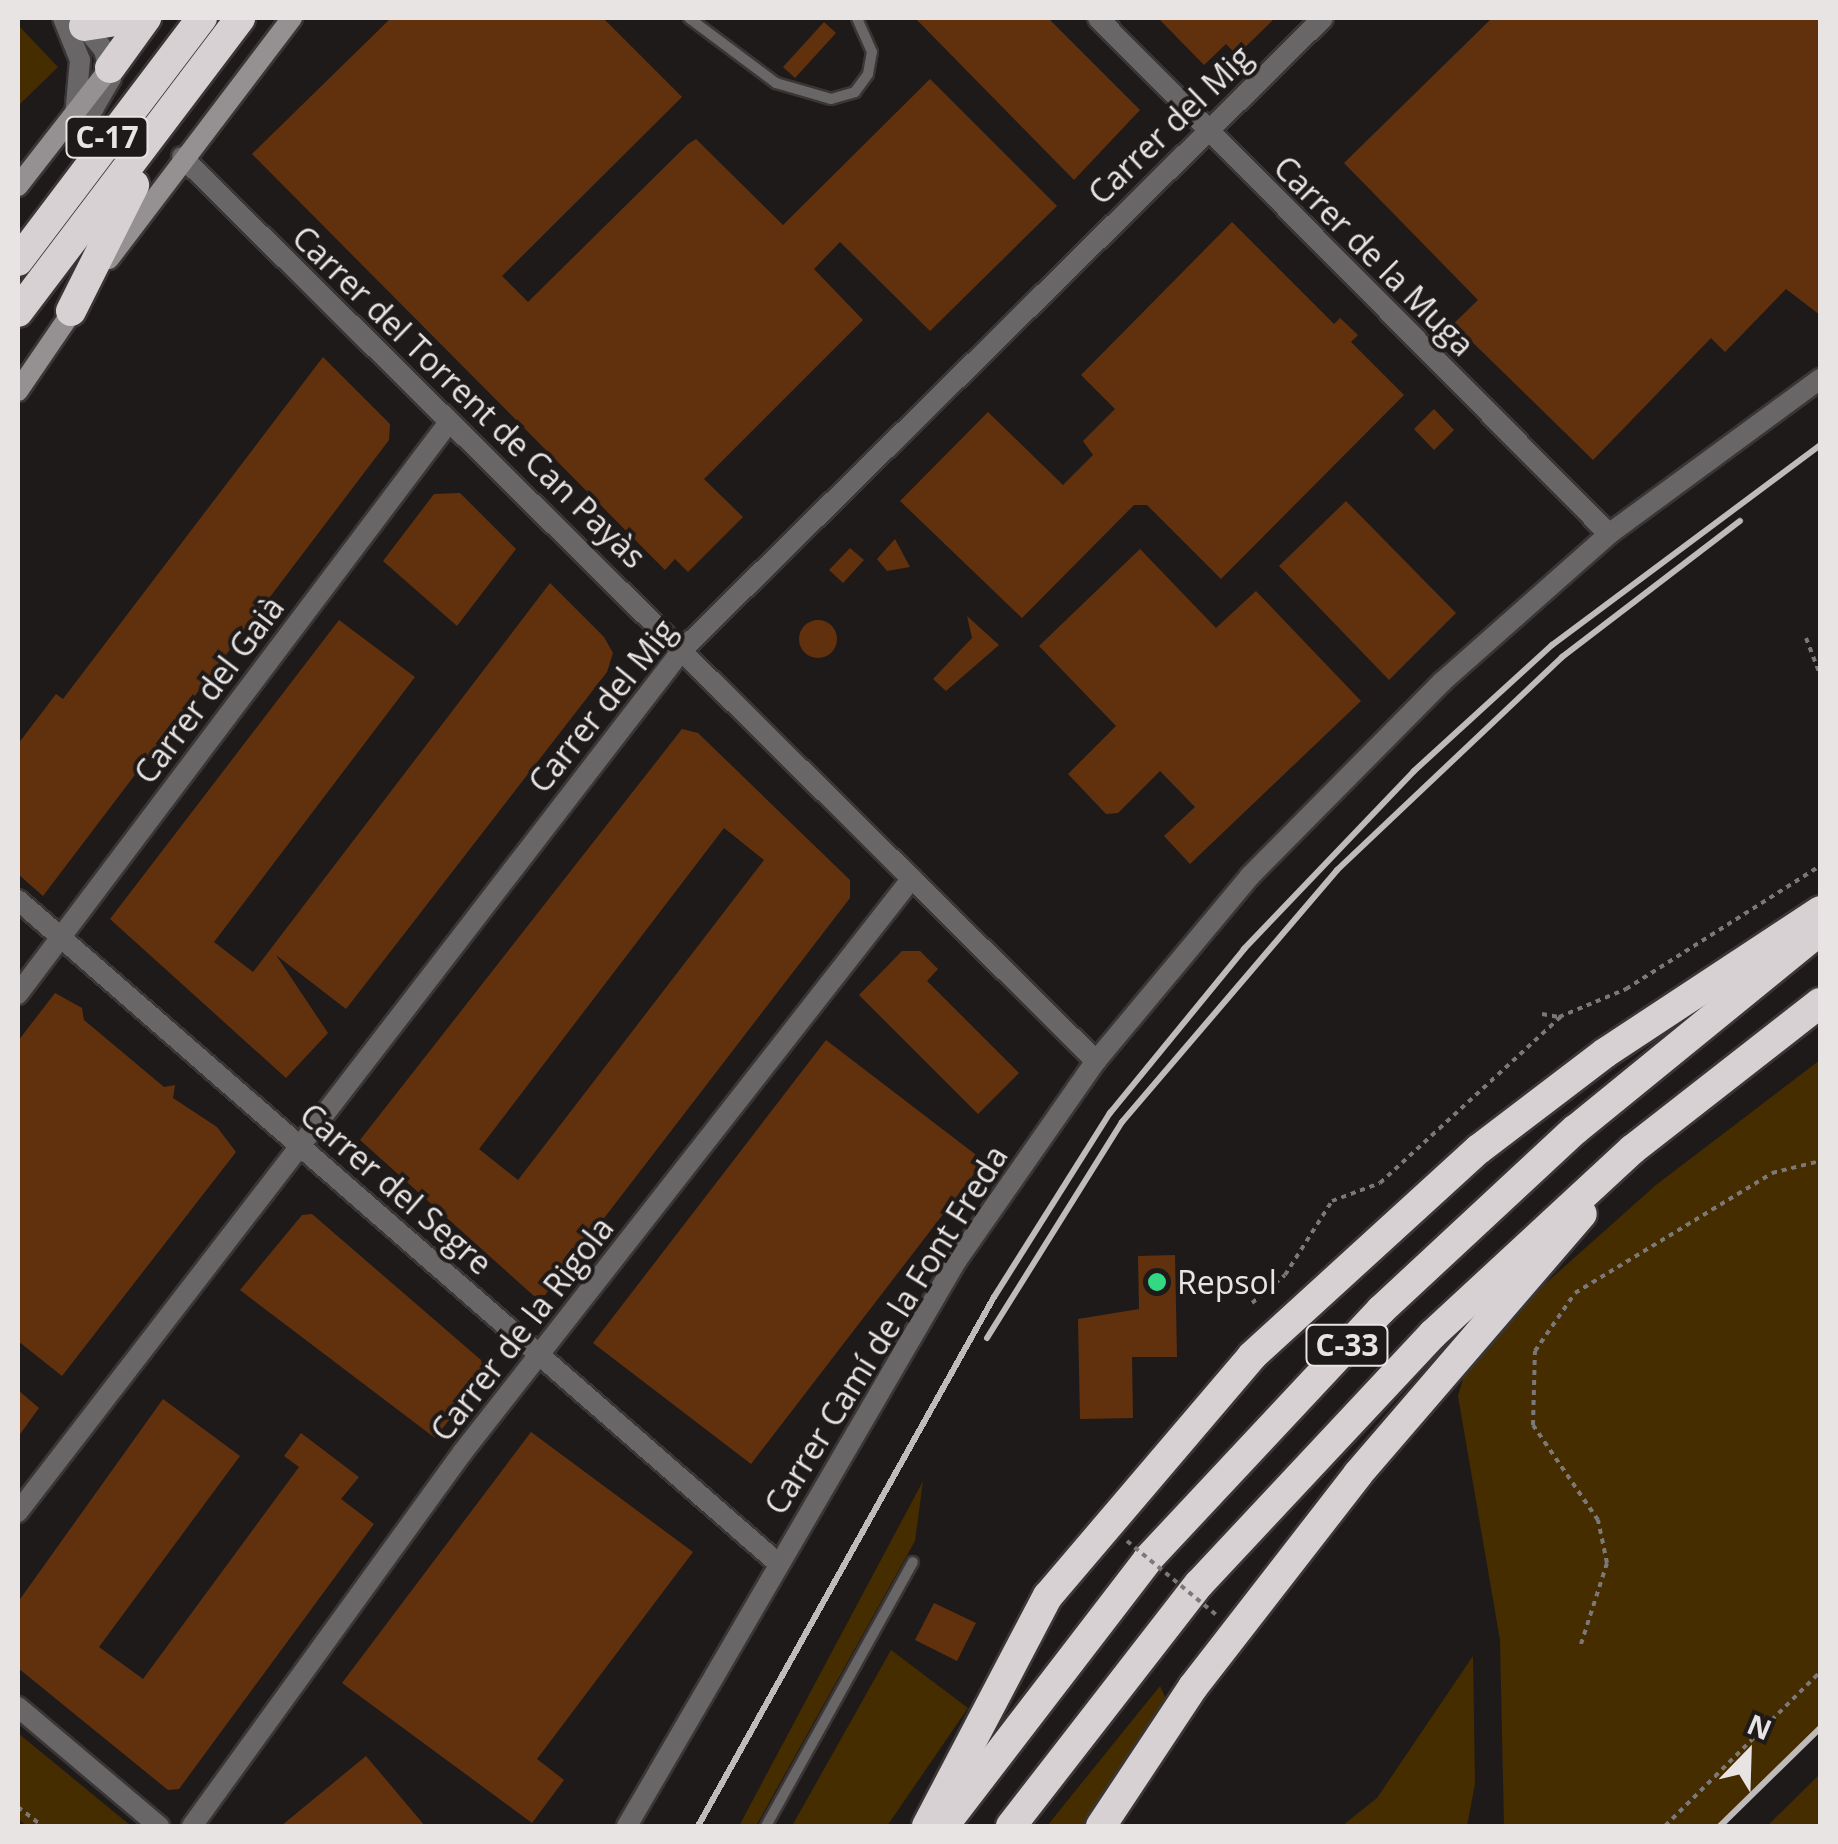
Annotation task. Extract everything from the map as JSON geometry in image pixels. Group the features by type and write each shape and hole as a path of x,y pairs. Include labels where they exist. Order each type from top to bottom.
{"highway":[{"path":"71,22 135,18"},
{"path":"110,68 146,18"},
{"name":"C-17","path":"18,261 202,18"},
{"name":"C-17","path":"18,312 240,18"},
{"path":"72,312 114,215 209,56"},
{"path":"927,1826 1057,1584 1252,1356 1479,1149 1605,1053 1820,912"},
{"name":"C-33","path":"943,1826 1148,1559 1381,1310 1575,1130 1820,930"},
{"name":"C-33","path":"1011,1826 1199,1584 1304,1467 1633,1148 1820,1003"},
{"path":"1101,1826 1194,1688 1358,1474 1633,1148"}],"main road":[{"path":"18,391 182,158 292,18"},
{"path":"18,186 74,123 110,68"}],"street":[{"name":"Carrer de la Muga","path":"1098,18 1609,534"},
{"name":"Carrer del Mig","path":"18,1512 682,650 1323,18"},
{"path":"71,22 110,68"},
{"path":"71,22 80,60 74,123"},
{"name":"Carrer del Torrent de Can Payàs","path":"182,158 1096,1061"},
{"name":"Carrer Camí de la Font Freda","path":"626,1826 957,1260 1096,1061 1313,808 1609,534 1820,378"},
{"name":"Carrer del Gaià","path":"18,994 449,422"},
{"name":"Carrer de la Rigola","path":"192,1826 462,1452 542,1355 912,878"},
{"name":"Carrer del Segre","path":"18,900 779,1564"},
{"path":"18,1707 159,1826"}],"lane":[{"path":"689,18 776,83 831,98 855,92 868,74 872,52 857,18"},
{"path":"766,1826 914,1562"}],"path":[{"path":"1806,638 1820,675"},
{"path":"1252,1303 1286,1275 1332,1202 1380,1183 1563,1015 1626,989 1820,866"},
{"path":"1542,1014 1563,1015"},
{"path":"1581,1644 1607,1563 1598,1520 1533,1425 1535,1351 1575,1293 1772,1173 1820,1161"},
{"path":"1127,1541 1219,1617"},
{"path":"1665,1826 1820,1672"},
{"path":"18,1807 42,1826"}],"shaded area":[{"path":"18,25 58,67 18,106"},
{"path":"1820,1060 1820,1725 1716,1826 1504,1826 1500,1640 1458,1396 1472,1349 1656,1185"},
{"path":"923,1481 915,1541 756,1826 739,1826"},
{"path":"891,1650 968,1708 887,1826 792,1826"},
{"path":"1473,1656 1475,1784 1467,1826 1342,1826 1377,1798"},
{"path":"1160,1686 1167,1701 1084,1826 1047,1826"},
{"path":"18,1733 131,1826 27,1826 18,1819"},
{"path":"1820,1774 1820,1826 1767,1826"}],"building":[{"path":"391,18 603,18 682,97 502,276 528,302 696,139 783,225 930,79 1057,206 930,331 840,242 814,269 863,320 704,479 743,517 688,572 675,559 665,570 252,154"},
{"path":"915,18 1048,18 1140,110 1074,180"},
{"path":"1158,18 1275,18 1237,55 1226,44 1204,65"},
{"path":"1492,18 1820,18 1820,315 1786,289 1725,352 1711,338 1593,460 1465,335 1457,342 1446,331 1478,300 1344,163"},
{"path":"824,22 836,33 795,78 783,67"},
{"path":"1232,222 1334,324 1340,318 1358,335 1351,342 1404,395 1221,579 1147,505 1134,505 1022,618 900,501 988,412 1063,485 1093,455 1083,441 1115,409 1081,375"},
{"path":"323,357 390,424 389,440 43,896 18,874 18,744 56,694 63,699"},
{"path":"1434,409 1454,430 1434,450 1414,429"},
{"path":"460,493 516,549 457,626 383,561 434,494"},
{"path":"1346,501 1456,613 1389,680 1279,566"},
{"path":"895,539 910,567 887,571 877,559"},
{"path":"850,548 864,560 843,583 829,570"},
{"path":"1140,549 1216,628 1256,591 1361,701 1190,864 1164,836 1195,807 1160,771 1118,813 1106,814 1068,774 1116,726 1039,646"},
{"path":"550,583 604,637 613,653 607,672 346,1009 276,955 328,1033 286,1078 110,919 339,620 415,677 214,942 253,972"},
{"path":"967,616 999,645 946,691 933,679 972,638"},
{"path":"818,620 831,626 837,639 831,652 818,658 805,652 799,639 805,626"},
{"path":"682,729 698,733 850,880 850,898 545,1295 534,1296 360,1140","holes":["724,828 764,860 518,1180 479,1149"]},
{"path":"902,951 920,951 938,969 927,981 1019,1073 978,1114 859,995"},
{"path":"55,993 82,1008 84,1020 164,1087 175,1085 173,1098 217,1127 236,1152 62,1376 18,1341 18,1041"},
{"path":"826,1040 984,1161 751,1464 593,1343"},
{"path":"312,1214 481,1360 484,1375 435,1438 240,1290 302,1215"},
{"path":"1175,1255 1177,1357 1132,1357 1133,1418 1080,1419 1078,1319 1139,1309 1138,1256"},
{"path":"18,1390 39,1408 18,1437"},
{"path":"163,1399 240,1456 99,1647 143,1679 299,1467 284,1456 301,1433 359,1477 341,1499 374,1524 179,1789 168,1790 18,1668 18,1602"},
{"path":"531,1432 693,1552 537,1759 564,1780 532,1823 342,1683"},
{"path":"934,1603 976,1623 957,1661 915,1640"},
{"path":"366,1756 425,1826 281,1826"}],"railway":[{"path":"698,1826 994,1297 1110,1113 1244,949 1414,771 1552,645 1820,445"},
{"path":"987,1338 1122,1122 1337,870 1562,657 1740,521"},
{"path":"1720,1826 1820,1728"}],"place":[{"name":"Repsol","path":"1157,1282"}]}
